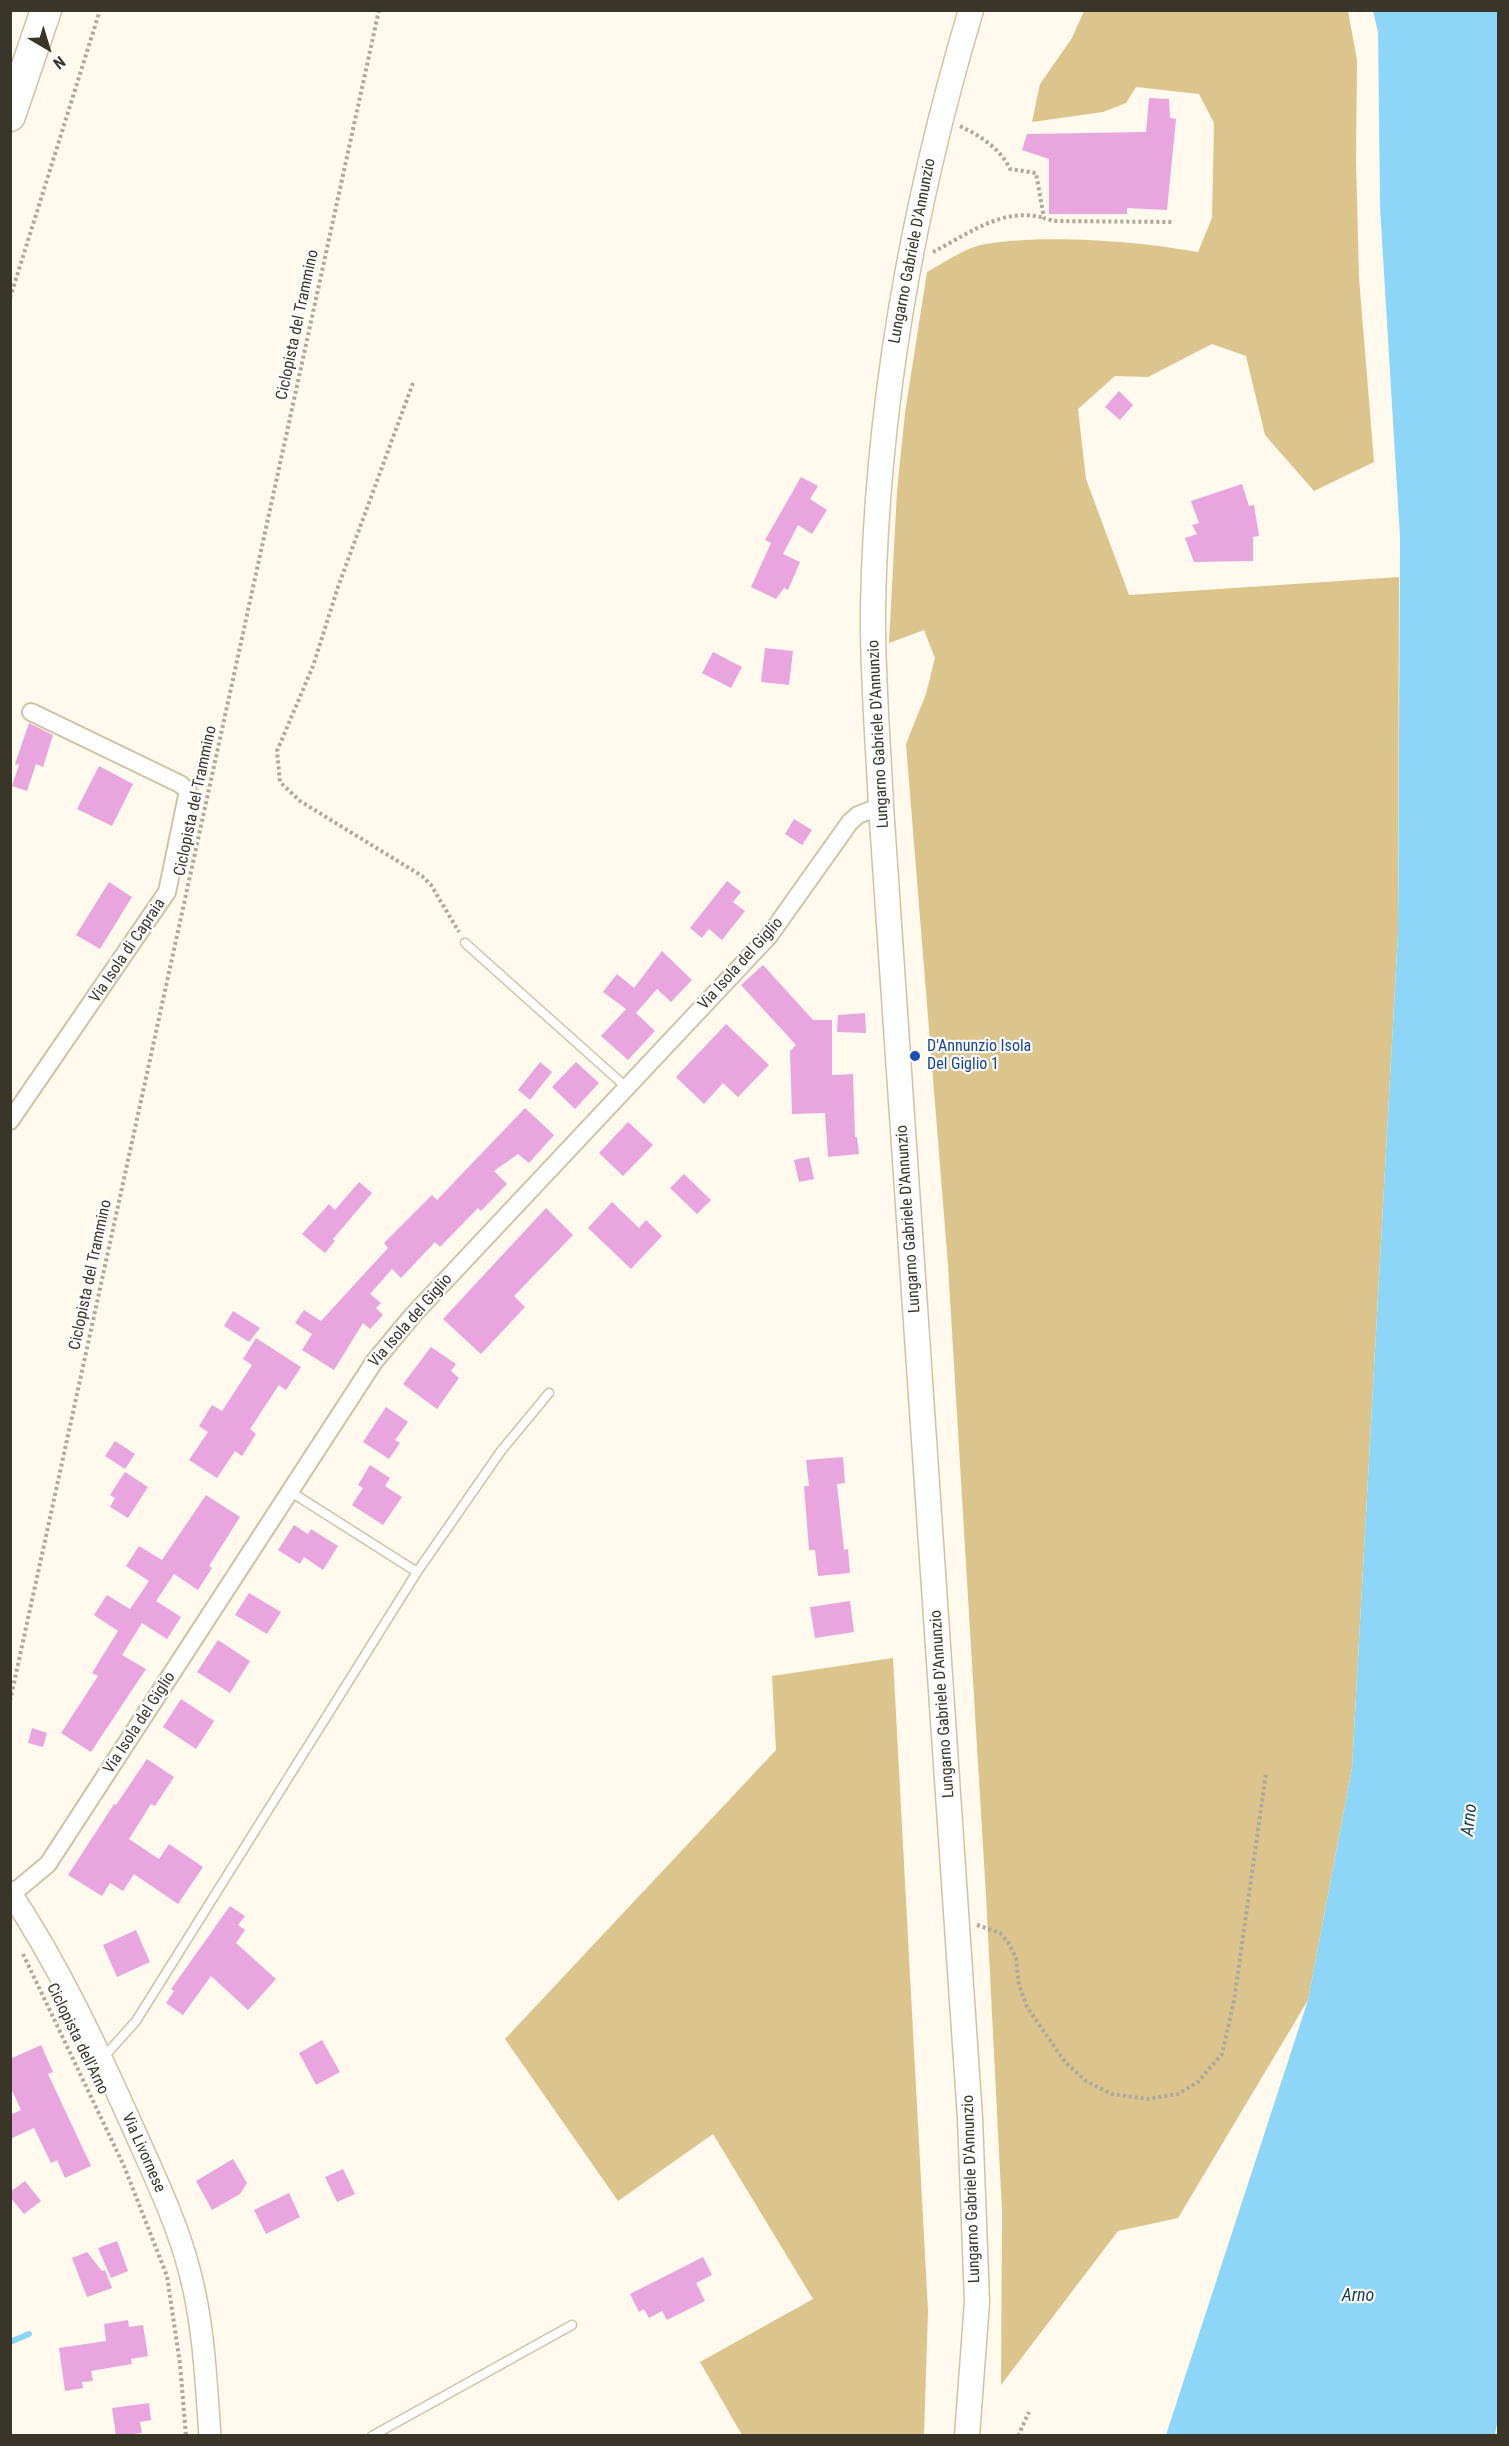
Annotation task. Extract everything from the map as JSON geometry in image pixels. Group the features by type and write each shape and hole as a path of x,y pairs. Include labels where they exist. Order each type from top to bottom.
{"highway":[{"path":"10,116 46,10"}],"main road":[{"name":"Lungarno Gabriele D'Annunzio","path":"967,2436 973,2376 976,2264 958,1920 881,806 873,607 878,491 889,392 908,265 940,117 971,10"}],"street":[{"name":"Via Isola di Capraia","path":"10,1121 167,892 188,791 180,784 31,712"},
{"name":"Via Isola del Giglio","path":"11,1893 48,1864 374,1362 413,1315 769,936 850,822 858,815 881,806"},
{"name":"Via Livornese","path":"11,1893 36,1931 102,2059 181,2241 199,2321 210,2436"}],"lane":[{"path":"465,943 626,1088"},
{"path":"102,2059 136,2021 417,1572 501,1451 549,1392"},
{"path":"291,1492 417,1572"},
{"path":"372,2436 572,2325"}],"path":[{"path":"10,298 100,10"},
{"name":"Ciclopista del Trammino","path":"10,1701 379,10"},
{"path":"940,117 974,133 996,148 1005,157 1010,169 1036,173 1044,218"},
{"path":"908,265 979,227 1008,216 1044,218 1054,221 1174,222"},
{"path":"413,383 338,587 314,666 277,751 280,782 300,801 422,876 446,906 465,943"},
{"path":"958,1920 990,1928 1000,1933 1008,1942 1016,1958 1019,1985 1027,2007 1065,2062 1086,2081 1112,2094 1147,2099 1178,2094 1198,2082 1222,2054 1234,2001 1266,1773"},
{"name":"Ciclopista dell'Arno","path":"20,1949 124,2166 167,2276 180,2364 186,2436"},
{"path":"1018,2436 1029,2412"}],"shaded area":[{"path":"1084,11 1348,11 1357,60 1356,160 1359,278 1374,462 1314,491 1265,435 1246,356 1212,344 1148,377 1115,376 1078,409 1086,479 1129,595 1399,577 1398,933 1352,1768 1308,2000 1178,2218 1118,2231 1001,2385 1002,2211 986,1896 948,1265 906,744 926,694 935,658 924,630 889,643 897,491 905,413 927,272 970,248 985,244 1035,239 1092,240 1198,252 1212,218 1214,123 1199,94 1136,87 1126,103 1103,112 1032,122 1040,84 1072,38"},
{"path":"893,1658 928,2311 924,2435 742,2435 700,2362 813,2299 713,2134 618,2201 505,2039 776,1750 772,1676"}],"water":[{"name":"Arno","path":"1373,11 1498,11 1498,2418 1495,2435 1166,2435 1308,2000 1352,1768 1398,933 1400,537 1380,207 1378,32"}],"building":[{"path":"1149,98 1169,99 1170,118 1176,119 1167,210 1127,208 1127,214 1049,214 1049,159 1022,150 1027,134 1146,132"},
{"path":"1119,391 1133,405 1120,420 1105,407"},
{"path":"801,477 818,486 810,499 827,510 812,534 798,525 783,554 800,562 788,590 784,588 776,599 751,587 771,543 765,540"},
{"path":"1242,484 1249,506 1254,505 1259,536 1253,537 1253,561 1194,562 1185,538 1197,534 1192,525 1199,523 1191,501"},
{"path":"765,648 793,651 789,685 761,682"},
{"path":"713,652 742,667 731,688 702,673"},
{"path":"29,723 53,735 43,767 36,764 27,791 12,786 19,765 15,764"},
{"path":"99,766 133,784 112,826 77,809"},
{"path":"794,819 812,830 802,845 785,834"},
{"path":"727,881 741,892 733,902 745,911 722,940 709,929 702,938 690,928"},
{"path":"109,882 132,897 100,949 76,935"},
{"path":"662,951 692,980 671,1002 657,989 636,1013 655,1031 628,1060 601,1036 626,1009 603,992 617,974 634,988"},
{"path":"763,965 813,1020 832,1020 832,1075 853,1074 855,1137 857,1137 859,1154 828,1157 825,1113 792,1114 790,1051 796,1045 741,985"},
{"path":"865,1013 866,1033 837,1032 838,1015"},
{"path":"726,1024 769,1065 738,1097 723,1083 704,1104 676,1077"},
{"path":"540,1062 552,1072 530,1100 518,1090"},
{"path":"576,1062 599,1083 575,1109 552,1087"},
{"path":"525,1108 554,1135 529,1163 518,1154 494,1171 507,1184 481,1211 478,1208 440,1247 435,1242 401,1278 392,1269 370,1294 381,1303 376,1308 383,1315 370,1329 363,1323 334,1370 302,1350 312,1334 295,1323 304,1310 321,1321 388,1248 384,1243 432,1195 437,1200"},
{"path":"628,1122 653,1145 623,1176 599,1153"},
{"path":"809,1157 814,1179 799,1182 794,1160"},
{"path":"684,1174 711,1200 697,1214 670,1188"},
{"path":"359,1182 372,1193 333,1239 335,1241 325,1253 302,1234 329,1204 335,1210"},
{"path":"612,1202 639,1228 646,1220 662,1236 631,1269 588,1228"},
{"path":"546,1208 573,1235 514,1296 525,1307 481,1354 443,1319"},
{"path":"233,1311 260,1328 249,1342 224,1326"},
{"path":"256,1338 301,1367 286,1390 279,1385 250,1429 256,1434 242,1456 235,1451 217,1478 189,1460 208,1432 199,1426 212,1405 222,1411 252,1365 243,1359"},
{"path":"431,1347 456,1364 451,1371 459,1378 437,1409 403,1384"},
{"path":"386,1407 408,1422 395,1440 400,1443 389,1459 363,1442"},
{"path":"115,1441 135,1454 125,1469 105,1456"},
{"path":"843,1457 845,1483 837,1484 844,1550 848,1549 850,1573 818,1576 815,1550 809,1550 804,1486 809,1486 806,1460"},
{"path":"370,1465 390,1478 385,1486 402,1497 383,1525 352,1505 363,1488 358,1485"},
{"path":"125,1472 148,1487 128,1518 110,1507 115,1498 110,1495"},
{"path":"206,1495 240,1517 209,1566 212,1568 198,1590 174,1574 156,1601 181,1617 167,1639 142,1623 122,1655 146,1669 91,1752 61,1733 98,1676 92,1673 118,1631 94,1615 107,1595 130,1609 149,1581 126,1566 139,1546 162,1560"},
{"path":"294,1525 308,1534 311,1529 338,1546 323,1570 304,1557 300,1564 278,1550"},
{"path":"249,1593 281,1612 267,1634 235,1615"},
{"path":"850,1601 854,1632 815,1638 810,1607"},
{"path":"218,1640 250,1661 230,1693 197,1672"},
{"path":"181,1699 214,1721 196,1749 163,1727"},
{"path":"32,1728 47,1733 43,1747 28,1743"},
{"path":"147,1759 174,1777 155,1806 151,1804 129,1839 159,1859 169,1844 203,1867 178,1904 134,1874 123,1891 110,1883 102,1896 68,1875 114,1804 116,1805"},
{"path":"230,1906 245,1916 238,1925 245,1930 236,1943 276,1979 248,2010 211,1976 183,2015 166,2003 174,1991 171,1989"},
{"path":"136,1930 150,1962 117,1977 103,1945"},
{"path":"322,2040 340,2072 316,2085 299,2053"},
{"path":"41,2045 53,2072 48,2074 91,2166 65,2178 57,2160 51,2163 34,2128 10,2139 10,2115 21,2110 10,2086 10,2059"},
{"path":"233,2159 247,2183 240,2194 212,2210 196,2181"},
{"path":"343,2169 355,2194 337,2202 325,2177"},
{"path":"25,2181 41,2201 24,2214 10,2197 10,2192"},
{"path":"289,2193 300,2217 266,2234 254,2210"},
{"path":"117,2241 128,2271 111,2278 98,2248"},
{"path":"87,2252 102,2271 105,2270 112,2288 87,2297 72,2258"},
{"path":"703,2257 712,2275 696,2283 705,2301 667,2320 662,2311 649,2318 644,2309 639,2312 630,2294"},
{"path":"128,2320 129,2327 143,2325 148,2356 131,2359 132,2364 91,2371 93,2381 82,2382 83,2388 65,2391 59,2348 106,2341 104,2324"},
{"path":"149,2403 151,2420 140,2422 142,2433 116,2436 112,2408"}],"waterway":[{"path":"10,2342 29,2334"}],"place":[{"name":"D'Annunzio Isola Del Giglio 1","path":"915,1056"}]}
